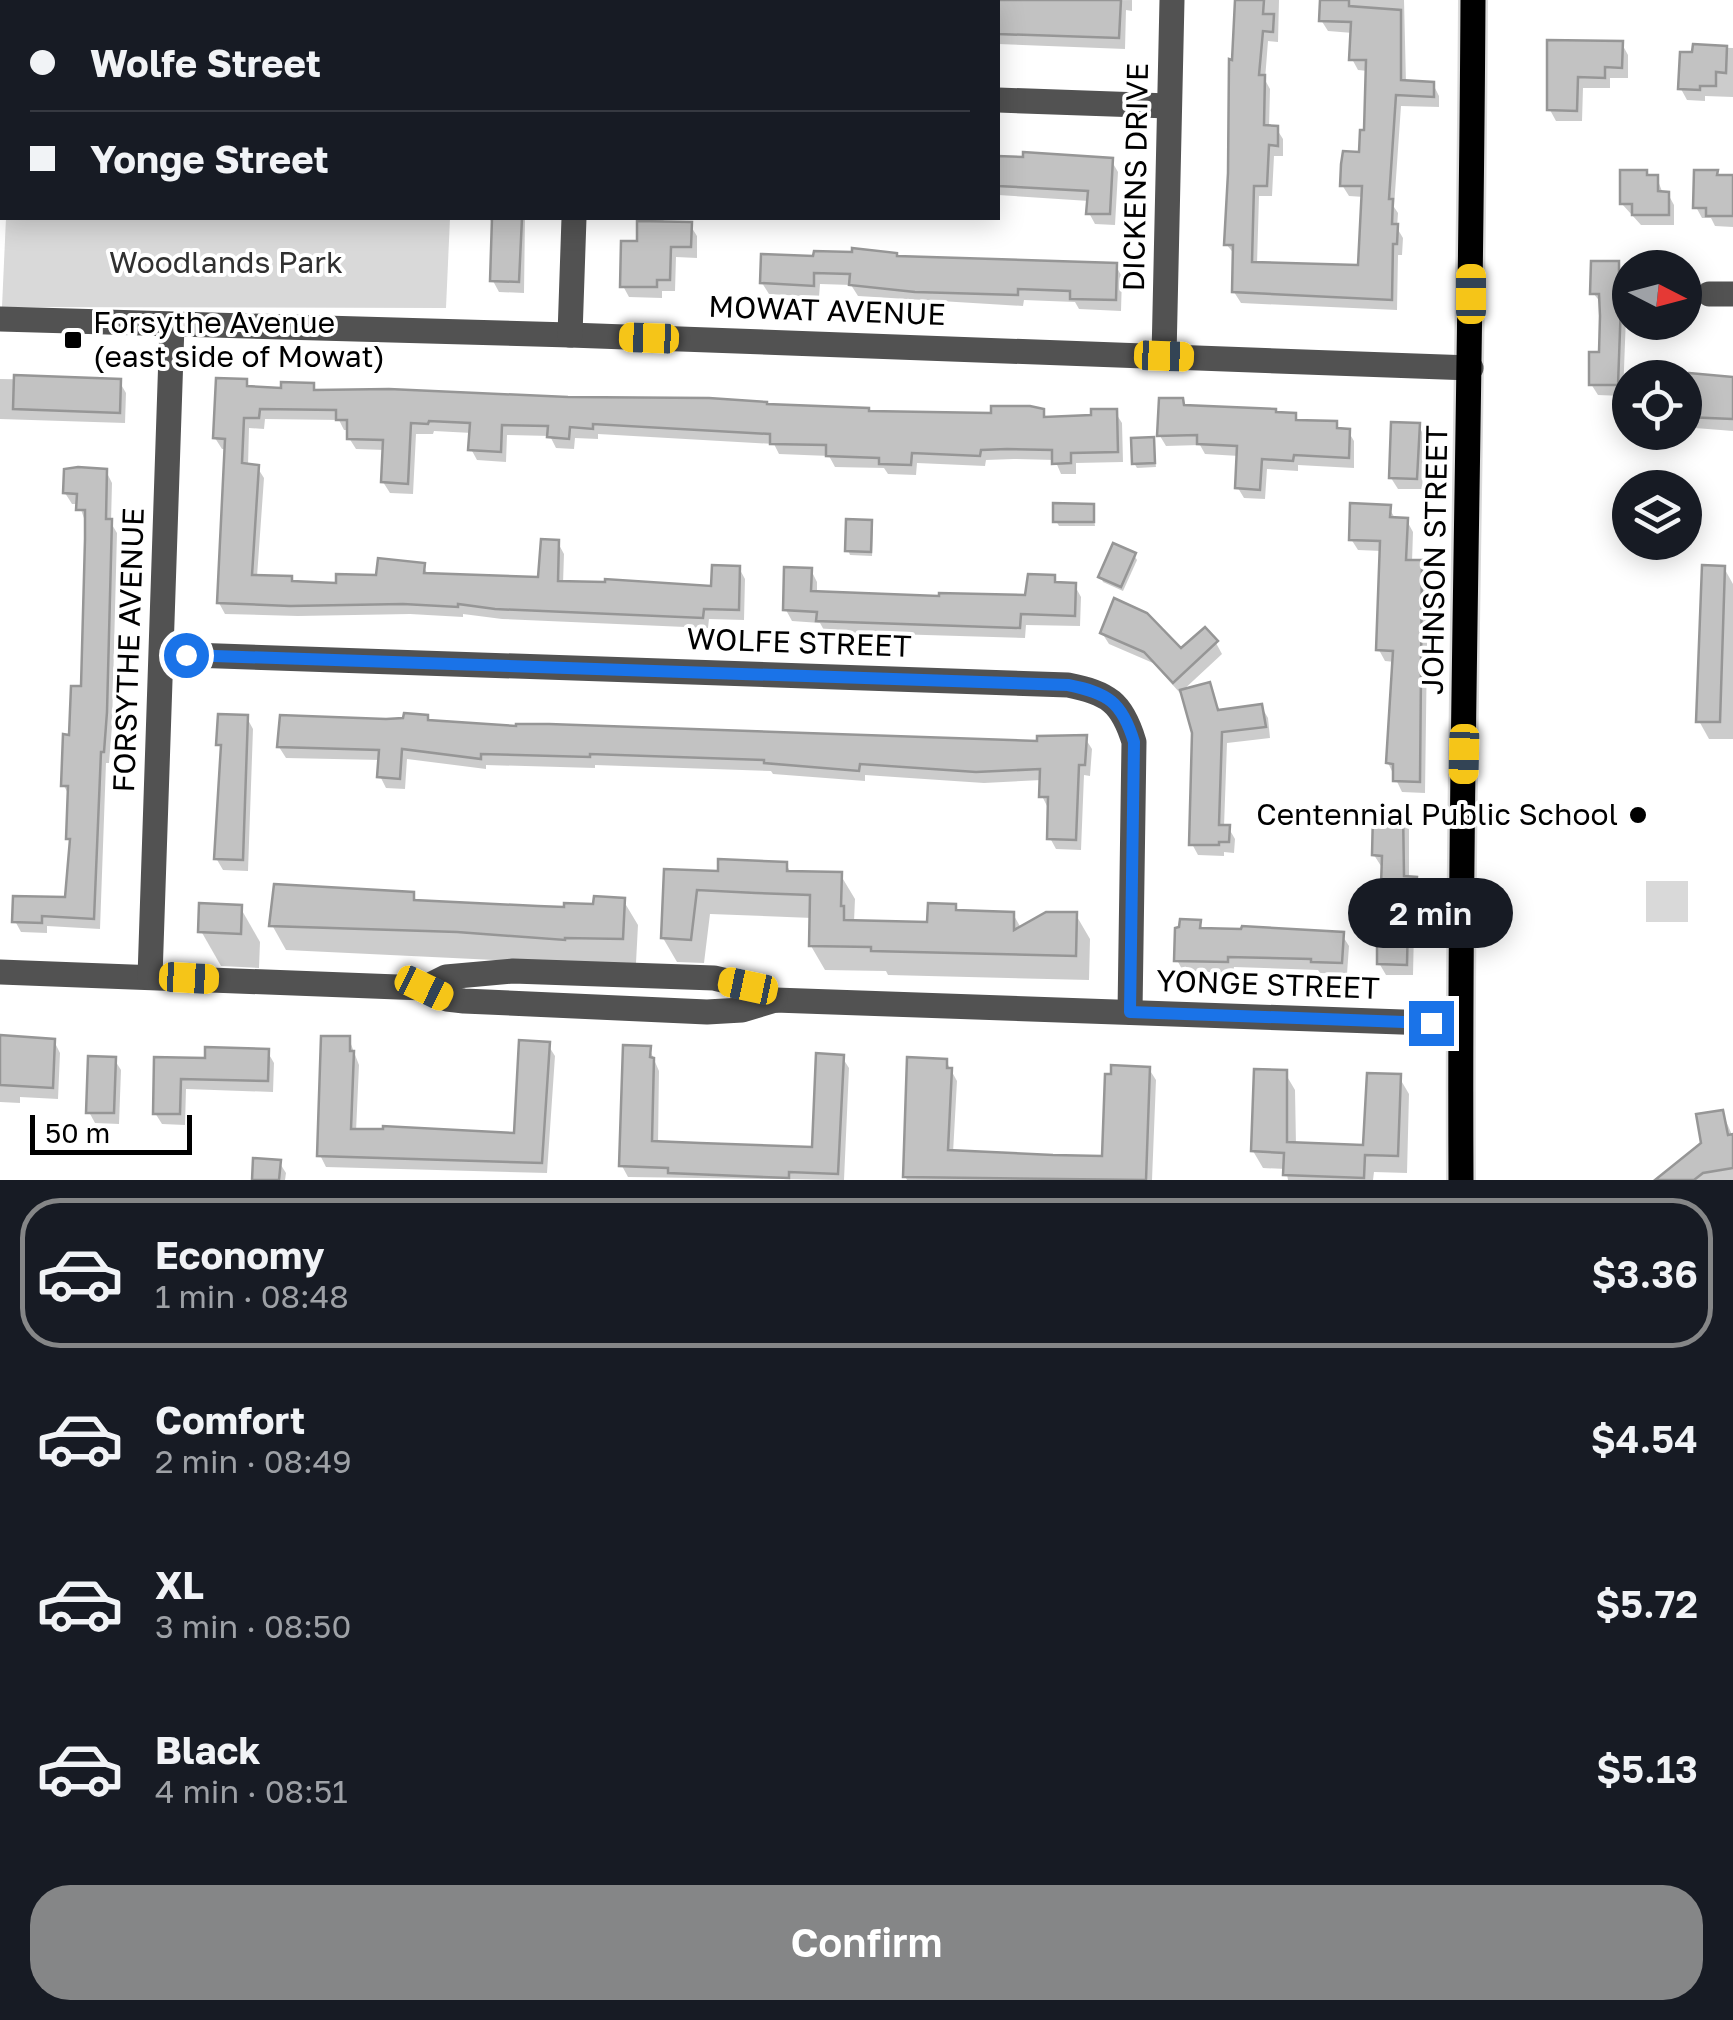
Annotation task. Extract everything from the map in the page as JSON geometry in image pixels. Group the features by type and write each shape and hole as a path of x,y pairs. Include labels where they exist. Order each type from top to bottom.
{"main road":[{"name":"JOHNSON STREET","path":"1461,1180 1459,1024 1471,368 1472,0"}],"street":[{"name":"DICKENS DRIVE","path":"1164,356 1172,0"},
{"path":"1000,100 1169,106"},
{"path":"570,334 574,220"},
{"name":"MOWAT AVENUE","path":"0,319 570,334 1471,368"},
{"name":"FORSYTHE AVENUE","path":"150,977 172,324"},
{"name":"WOLFE STREET","path":"162,654 1068,685 1092,690 1111,699 1126,716 1134,742 1130,1012"},
{"name":"YONGE STREET","path":"424,988 446,977 513,971 714,978 748,986 775,1000"},
{"name":"YONGE STREET","path":"0,972 424,988 447,999 464,1001 648,1011 742,1010 775,1000 1459,1024"}],"green space":[{"name":"Woodlands Park","path":"6,220 450,220 446,308 2,307"},
{"path":"1646,881 1688,881 1688,922 1646,922"}],"building":[{"path":"1000,0 1121,0 1119,38 1000,34"},
{"path":"1235,0 1264,0 1263,14 1274,14 1273,32 1263,31 1259,75 1265,75 1264,125 1278,126 1278,146 1269,145 1267,186 1254,186 1252,262 1358,265 1362,186 1340,186 1343,151 1359,152 1360,130 1364,130 1366,60 1349,60 1351,22 1319,21 1320,0 1349,0 1349,6 1401,10 1401,80 1434,82 1434,97 1396,95 1389,199 1393,199 1392,224 1398,224 1397,244 1393,244 1392,300 1232,292 1233,245 1224,245 1229,59 1232,60"},
{"path":"1547,40 1623,41 1622,68 1605,67 1605,78 1578,77 1577,111 1547,110"},
{"path":"1693,44 1727,46 1726,73 1716,72 1716,86 1678,89 1680,52 1692,52"},
{"path":"1023,152 1113,158 1110,214 1086,214 1088,191 1000,186 1000,156 1023,157"},
{"path":"1620,170 1647,170 1647,175 1658,175 1658,191 1669,192 1669,215 1632,215 1632,204 1620,204"},
{"path":"1694,170 1718,170 1717,175 1733,175 1733,216 1706,216 1706,208 1693,208"},
{"path":"492,220 522,220 519,282 490,281"},
{"path":"637,221 692,222 691,247 671,247 670,280 657,280 657,287 620,287 621,241 637,241"},
{"path":"852,248 897,256 1117,263 1116,300 1070,299 1070,291 1018,289 1018,295 915,292 849,285 850,274 814,273 814,286 760,283 761,254 813,256 814,251 852,252"},
{"path":"1591,261 1612,261 1612,340 1620,340 1619,360 1612,360 1612,385 1589,385 1589,352 1599,352 1600,316 1599,294 1590,294"},
{"path":"1702,374 1733,377 1733,419 1702,418"},
{"path":"14,375 121,379 120,413 13,409"},
{"path":"216,378 247,379 247,386 281,388 281,382 314,383 314,390 709,398 869,411 991,413 991,406 1030,406 1044,409 1044,417 1091,415 1091,409 1117,409 1118,452 1071,453 1071,463 1052,464 1052,450 981,450 980,456 912,453 911,465 879,464 879,458 826,456 826,445 770,444 770,434 593,424 593,429 570,427 569,439 547,437 548,426 502,425 501,452 468,450 470,423 429,421 411,423 408,484 381,482 383,440 347,439 347,420 336,420 336,410 260,409 259,418 244,418 242,463 259,465 252,575 336,583 336,574 376,575 378,558 425,563 424,573 538,577 541,539 559,540 558,581 605,579 711,586 712,565 740,566 739,610 704,609 703,618 458,604 217,603 225,439 213,438"},
{"path":"1159,398 1183,398 1184,405 1276,409 1296,413 1296,420 1337,421 1337,428 1350,429 1349,458 1294,455 1293,461 1262,459 1260,490 1235,488 1237,446 1197,444 1197,435 1157,436"},
{"path":"1391,422 1420,423 1417,479 1389,478"},
{"path":"1154,437 1155,463 1132,464 1131,438"},
{"path":"64,469 107,469 106,519 112,519 107,712 101,752 94,919 42,916 42,923 12,922 13,896 65,897 70,839 66,839 68,786 61,786 63,734 69,735 71,686 81,686 85,510 76,510 77,494 63,493"},
{"path":"1053,503 1094,504 1094,522 1053,522"},
{"path":"1350,503 1391,505 1390,517 1408,518 1406,560 1422,560 1420,782 1393,781 1393,764 1386,763 1393,651 1376,650 1380,541 1349,540"},
{"path":"846,519 872,520 871,552 845,551"},
{"path":"1113,543 1136,553 1121,587 1098,577"},
{"path":"1702,565 1725,566 1720,722 1696,722"},
{"path":"784,567 812,568 811,591 939,596 1025,595 1028,574 1055,575 1055,582 1076,583 1075,616 1021,614 1020,628 816,621 817,612 783,610"},
{"path":"1114,598 1147,613 1181,648 1205,627 1218,641 1173,683 1144,652 1100,633"},
{"path":"1210,682 1218,710 1262,704 1266,727 1222,732 1219,825 1230,825 1229,842 1189,845 1192,733 1180,690"},
{"path":"404,713 428,715 428,720 516,726 1037,741 1037,736 1087,735 1085,765 1079,765 1076,840 1047,839 1048,797 1039,797 1040,769 976,772 860,764 859,771 764,760 590,754 481,754 481,759 402,749 400,779 377,777 379,750 277,747 280,715 386,719 403,718"},
{"path":"218,714 248,715 243,860 214,859 221,745 216,745"},
{"path":"1383,809 1403,809 1404,876 1417,877 1414,919 1408,919 1407,965 1377,964 1377,933 1387,933 1390,885 1381,885 1382,856 1372,855 1373,813 1383,813"},
{"path":"718,859 787,862 787,871 842,872 844,920 927,922 928,903 956,904 956,910 1014,912 1014,930 1046,912 1077,912 1076,956 809,946 810,895 697,890 691,940 661,938 664,869 718,871"},
{"path":"274,884 414,892 414,900 538,906 593,904 594,896 625,898 623,939 565,940 269,926"},
{"path":"199,903 242,905 241,934 198,932"},
{"path":"1180,919 1201,920 1200,928 1242,926 1344,932 1342,963 1228,957 1228,962 1174,961 1175,928 1179,927"},
{"path":"0,1035 55,1039 53,1088 0,1085"},
{"path":"321,1036 350,1036 350,1051 354,1051 351,1129 383,1126 514,1133 519,1040 550,1042 542,1163 317,1156"},
{"path":"623,1045 651,1046 652,1141 812,1147 816,1053 844,1055 838,1174 789,1172 789,1178 668,1173 668,1168 619,1166"},
{"path":"205,1047 269,1049 268,1081 181,1079 180,1114 153,1114 154,1057 205,1058"},
{"path":"88,1056 116,1057 114,1113 86,1113"},
{"path":"907,1057 947,1059 947,1068 952,1068 948,1150 1053,1155 1102,1156 1105,1074 1111,1074 1111,1065 1150,1067 1146,1180 903,1177"},
{"path":"1254,1069 1287,1070 1287,1142 1363,1145 1367,1073 1401,1074 1398,1156 1365,1155 1364,1178 1283,1175 1284,1153 1251,1151"},
{"path":"1723,1110 1728,1135 1733,1134 1733,1168 1703,1173 1694,1180 1655,1180 1701,1143 1696,1114"},
{"path":"253,1158 281,1160 279,1180 252,1180"}],"place":[{"name":"Forsythe Avenue (east side of Mowat)","path":"73,340"},
{"name":"Centennial Public School","path":"1638,815"}],"route":[{"path":"186,655 1068,685 1092,690 1111,699 1126,716 1134,742 1130,1012 1431,1023"}]}
